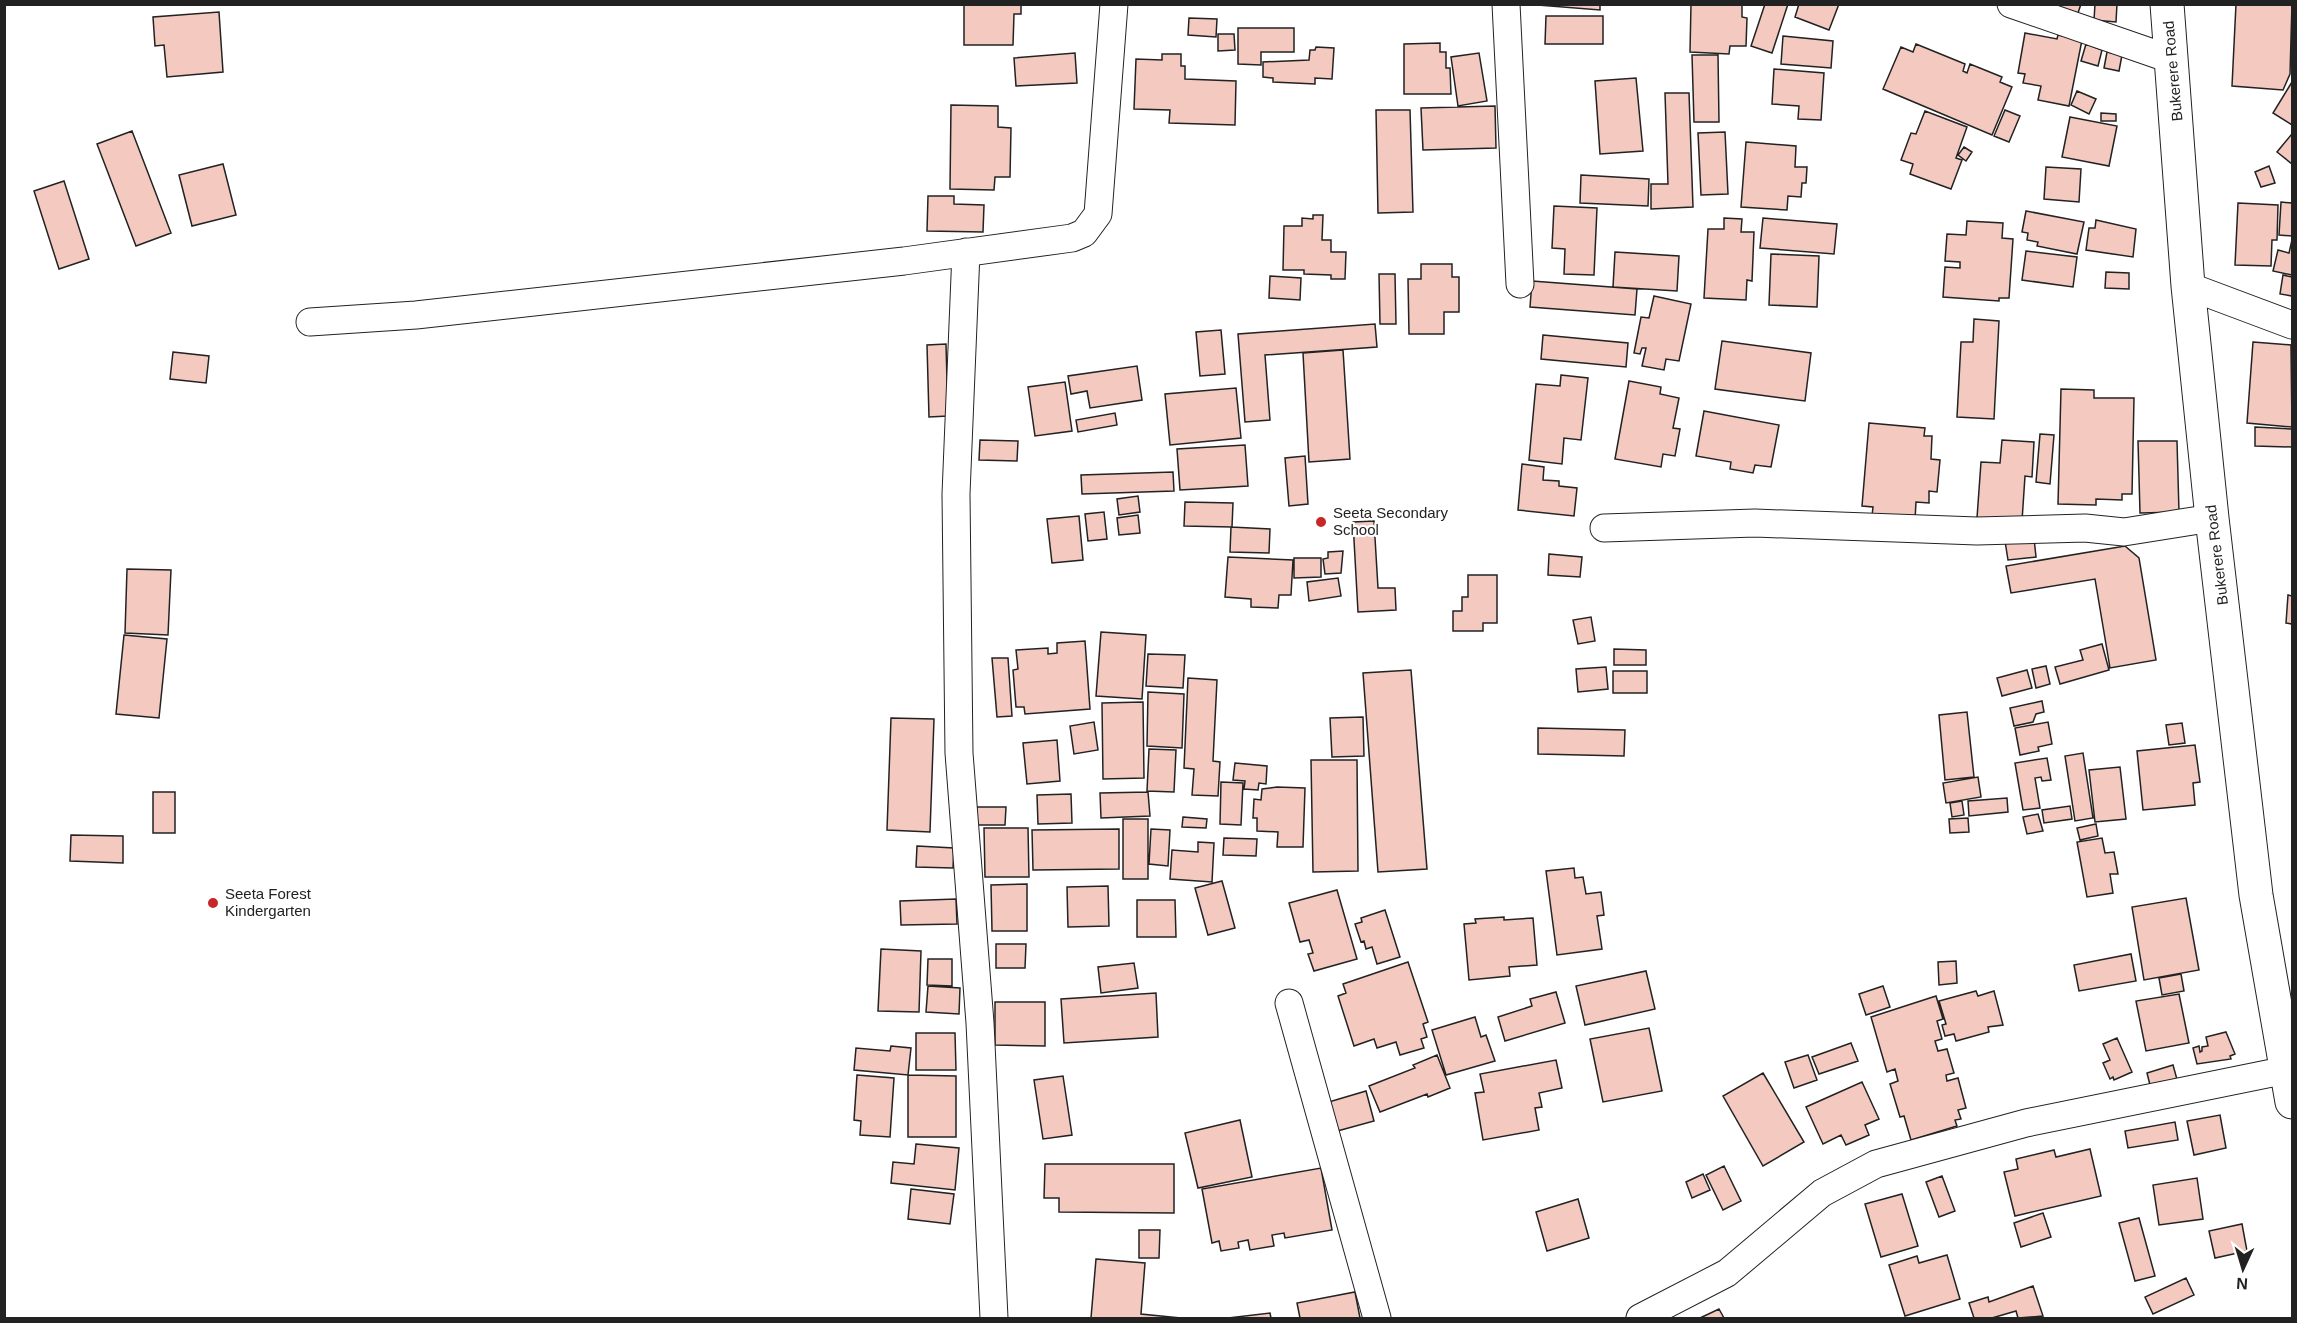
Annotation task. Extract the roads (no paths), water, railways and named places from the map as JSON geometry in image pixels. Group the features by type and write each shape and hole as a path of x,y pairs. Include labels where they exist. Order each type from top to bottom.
{"main road":[{"name":"Bukerere Road","path":"2167,4 2174,60 2188,286 2212,518 2256,896 2290,1086"}],"street":[{"path":"310,322 416,315 1072,238 1084,233 1093,224 1101,200 1114,4"},
{"path":"1506,4 1520,284"},
{"path":"2011,4 2174,60"},
{"path":"966,252 956,494 959,753 980,1023 994,1318"},
{"path":"2188,286 2292,325"},
{"path":"1604,528 1755,523 1977,531 2085,528 2124,532 2212,518"},
{"path":"1289,1004 1377,1318"},
{"path":"1640,1318 1727,1273 1822,1193 1876,1164 2026,1123 2290,1086"}],"place":[{"name":"Seeta Secondary School","path":"1321,522"},
{"name":"Seeta Forest Kindergarten","path":"213,903"}]}
